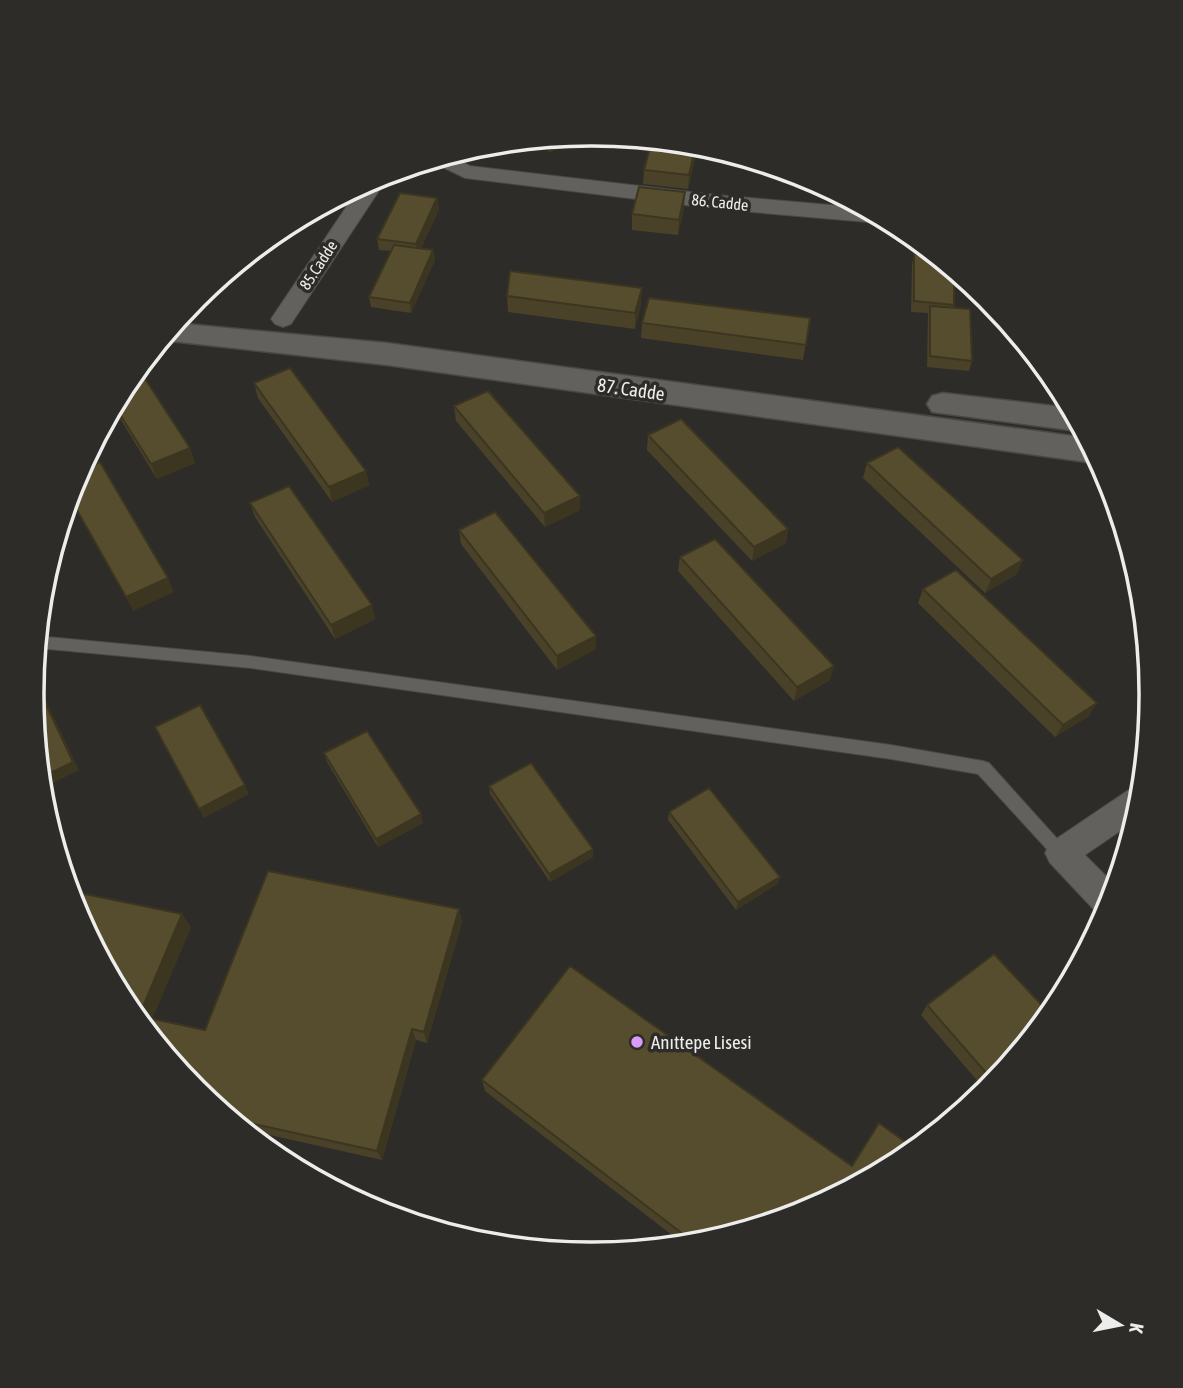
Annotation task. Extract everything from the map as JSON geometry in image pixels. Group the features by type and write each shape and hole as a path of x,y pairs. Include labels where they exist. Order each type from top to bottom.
{"street":[{"name":"86. Cadde","path":"451,165 465,172 717,202 854,214"},
{"name":"85.Cadde","path":"283,319 364,196"},
{"name":"87. Cadde","path":"201,310 1065,418"},
{"name":"87. Cadde","path":"180,333 387,354 1082,449"},
{"path":"1101,894 1061,853 1127,808"}],"lane":[{"path":"46,643 251,662 838,744 983,768 1061,853"}],"building":[{"path":"649,149 693,156 689,175 644,170"},
{"path":"639,187 685,192 679,220 632,214"},
{"path":"400,193 437,198 416,244 377,239"},
{"path":"394,245 433,250 410,303 369,297"},
{"path":"914,254 925,259 954,283 954,305 914,301"},
{"path":"510,271 642,288 635,313 507,296"},
{"path":"649,298 810,318 806,345 642,323"},
{"path":"930,306 970,309 972,361 930,356"},
{"path":"290,368 366,471 329,487 254,383"},
{"path":"145,378 190,448 151,464 120,415"},
{"path":"488,391 580,496 544,513 454,406"},
{"path":"681,419 788,529 754,547 648,435"},
{"path":"898,447 1023,560 991,579 867,463"},
{"path":"100,462 168,578 126,597 76,509 94,465"},
{"path":"289,486 372,605 331,625 250,503"},
{"path":"495,512 596,636 557,656 459,530"},
{"path":"715,539 834,666 797,687 680,557"},
{"path":"956,570 1097,703 1063,725 923,589"},
{"path":"44,700 73,762 49,773"},
{"path":"200,705 245,785 199,809 155,727"},
{"path":"367,731 421,814 376,839 324,753"},
{"path":"531,763 593,849 549,874 489,786"},
{"path":"709,788 780,877 738,902 669,812"},
{"path":"268,871 459,909 424,1032 412,1029 377,1151 251,1123 204,1081 151,1019 205,1030"},
{"path":"81,893 182,914 143,1007 117,968"},
{"path":"994,954 1042,1005 986,1073 927,1005"},
{"path":"570,966 852,1166 879,1123 906,1142 865,1168 801,1200 733,1223 683,1234 482,1080"}],"place":[{"name":"Anıttepe Lisesi","path":"637,1042"}]}
